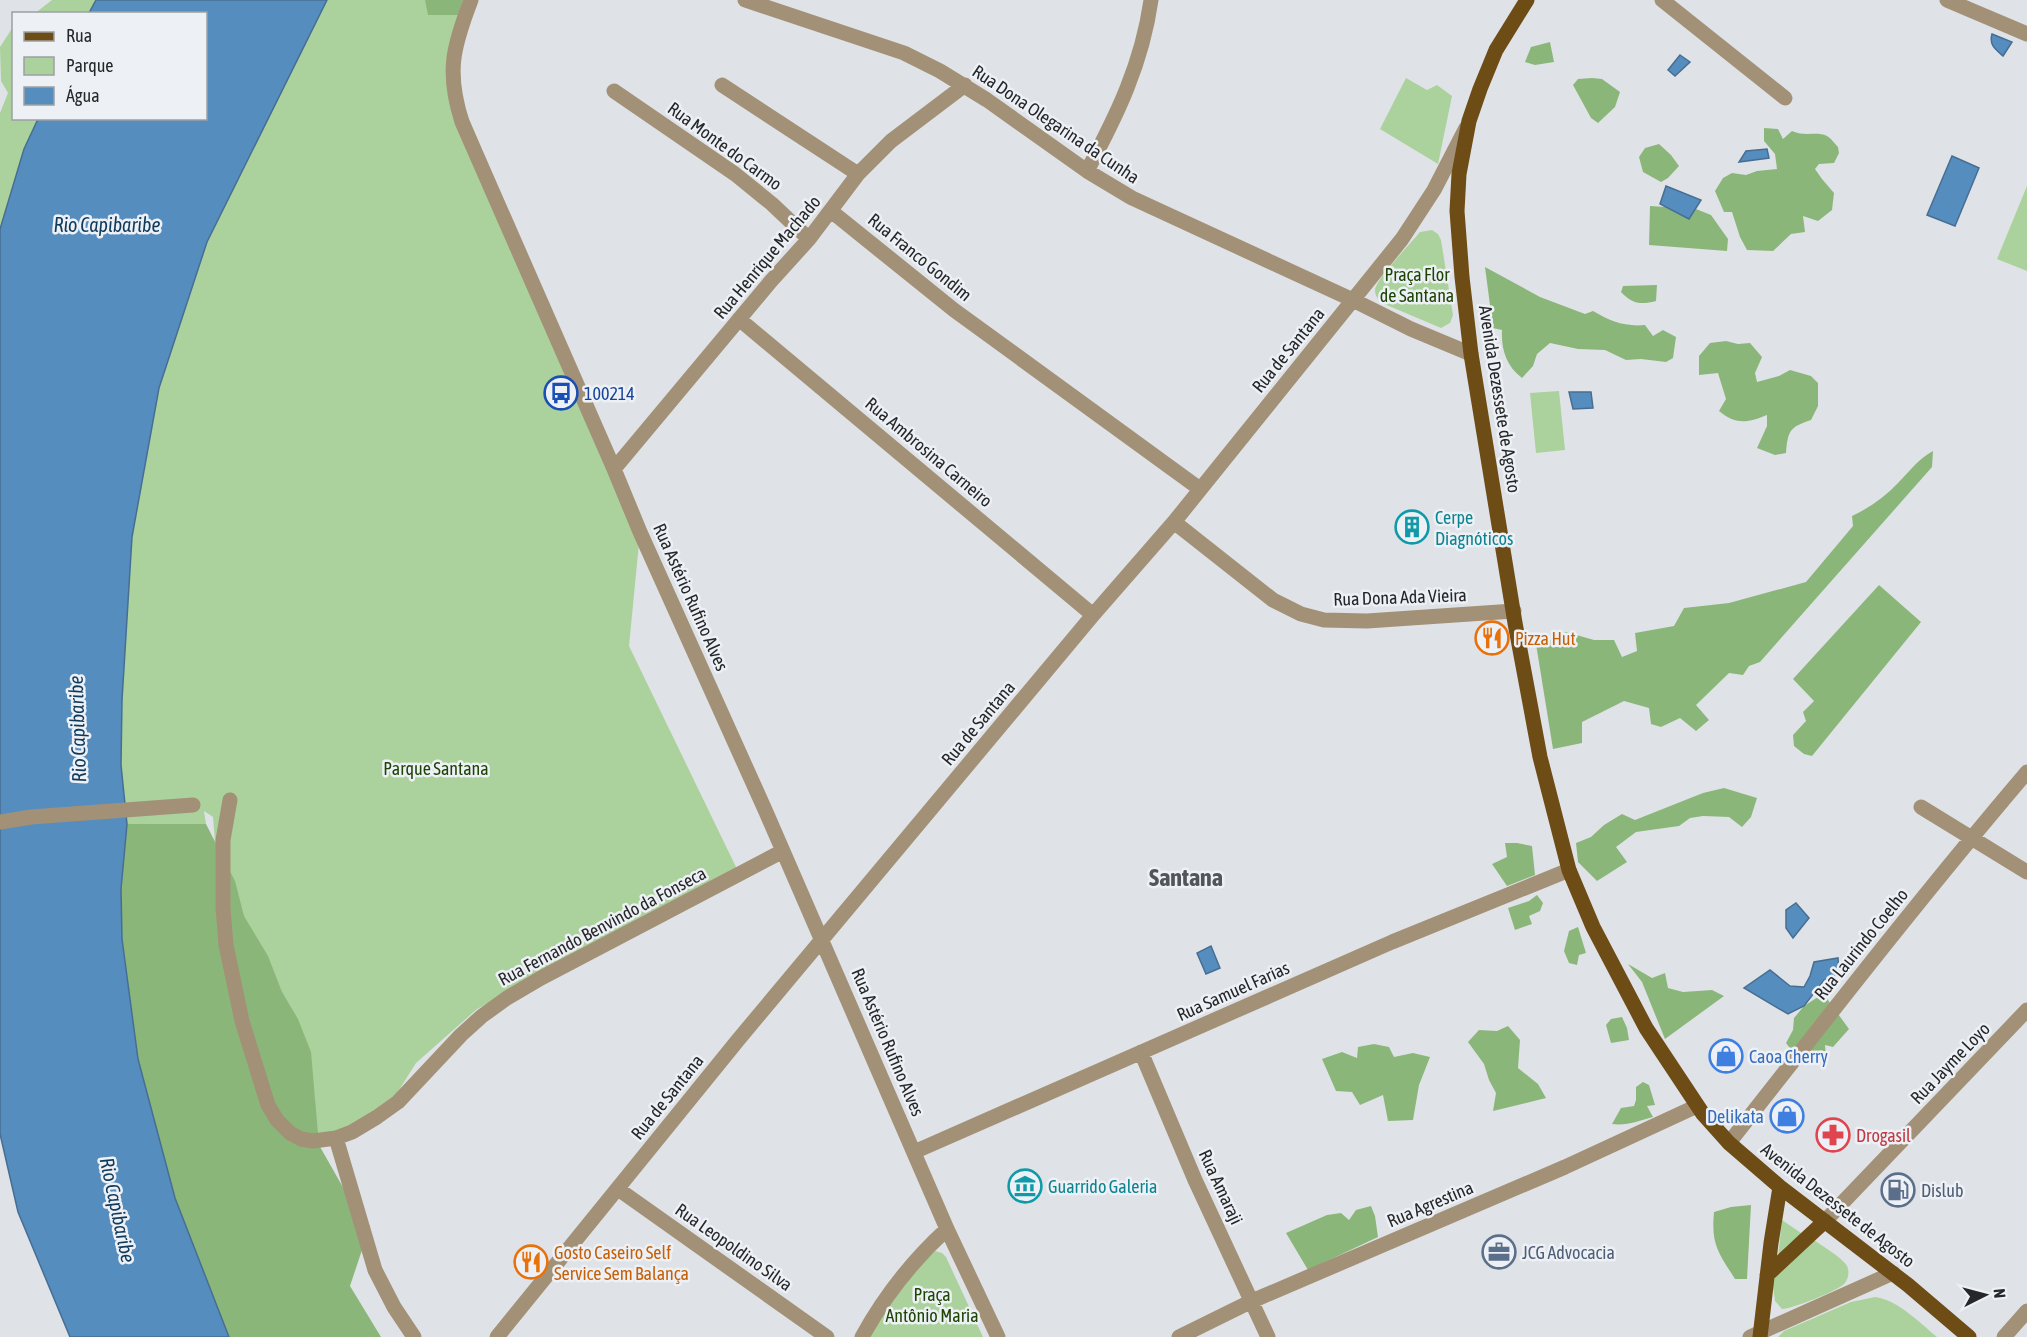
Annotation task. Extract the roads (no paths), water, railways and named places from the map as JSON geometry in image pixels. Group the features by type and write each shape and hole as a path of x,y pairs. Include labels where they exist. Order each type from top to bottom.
{"main road":[{"name":"Avenida Dezessete de Agosto","path":"1527,0 1496,50 1469,121 1458,174 1457,211 1471,354 1514,611 1540,757 1569,870 1593,927 1647,1028 1697,1106 1729,1143 1780,1187 1893,1273 1969,1337"},
{"path":"1757,1335 1780,1187"},
{"path":"1767,1275 1826,1221"}],"street":[{"name":"Rua Astério Rufino Alves","path":"471,0 455,52 452,82 462,122 640,532 822,940 946,1229 998,1337"},
{"name":"Rua Dona Olegarina da Cunha","path":"745,0 904,53 964,85 1086,171 1132,198 1411,329 1471,354"},
{"path":"1086,171 1124,98 1135,71 1150,0"},
{"path":"1662,0 1785,98"},
{"path":"1947,0 2027,34"},
{"name":"Rua Henrique Machado","path":"615,470 739,319 809,239 858,174 891,141 964,85"},
{"path":"722,86 858,174"},
{"name":"Rua Monte do Carmo","path":"614,91 735,174 772,204 809,239"},
{"name":"Rua de Santana","path":"497,1337 738,1040 1093,615 1174,522 1402,239 1434,190 1469,121"},
{"name":"Rua Franco Gondim","path":"831,211 954,310 1200,489"},
{"name":"Rua Ambrosina Carneiro","path":"739,319 1093,615"},
{"name":"Rua Dona Ada Vieira","path":"1174,522 1273,600 1301,614 1324,620 1367,621 1514,611"},
{"name":"Rua Laurindo Coelho","path":"1729,1143 1970,838 2027,772"},
{"name":"Rua Fernando Benvindo da Fonseca","path":"230,800 223,840 223,908 226,945 242,1021 268,1105 277,1120 290,1133 300,1139 313,1141 336,1138 360,1127 398,1102 461,1035 507,998 550,973 783,851"},
{"path":"0,822 31,817 193,804"},
{"path":"1921,807 2027,872"},
{"name":"Rua Samuel Farias","path":"914,1152 1392,942 1569,870"},
{"name":"Rua Jayme Loyo","path":"1826,1221 2027,1010"},
{"name":"Rua Amaraji","path":"1141,1052 1268,1337"},
{"name":"Rua Agrestina","path":"1179,1337 1252,1301 1565,1167 1697,1106"},
{"path":"336,1138 375,1270 394,1307 414,1337"},
{"name":"Rua Leopoldino Silva","path":"618,1189 827,1337"},
{"path":"862,1337 903,1275 946,1229"},
{"path":"1757,1335 1893,1273"},
{"path":"2004,1337 2027,1311"}],"water":[{"name":"Rio Capibaribe","path":"96,0 327,0 207,242 159,388 132,537 122,700 121,765 127,824 121,889 122,939 138,1059 175,1198 229,1337 70,1337 18,1212 0,1134 0,229 24,149 38,120 207,120 207,12 90,12"},
{"path":"1992,34 2012,42 2003,56 1992,44"},
{"path":"1680,55 1690,62 1675,76 1668,70"},
{"path":"1767,149 1769,158 1739,162 1746,151"},
{"path":"1952,156 1979,168 1955,226 1927,215"},
{"path":"1666,186 1701,200 1689,219 1660,204"},
{"path":"1569,392 1591,392 1593,408 1573,409"},
{"path":"1796,903 1809,918 1793,938 1786,928 1786,910"},
{"path":"1211,946 1220,968 1206,974 1197,953"},
{"path":"1838,958 1839,974 1824,980 1804,1006 1788,1014 1744,988 1770,970 1790,986 1804,987 1814,962"}],"place":[{"name":"100214","path":"561,393"},
{"name":"Cerpe Diagnóticos","path":"1412,527"},
{"name":"Pizza Hut","path":"1492,638"},
{"name":"Caoa Cherry","path":"1726,1056"},
{"name":"Delikata","path":"1787,1116"},
{"name":"Drogasil","path":"1833,1135"},
{"name":"Guarrido Galeria","path":"1025,1186"},
{"name":"Dislub","path":"1898,1190"},
{"name":"JCG Advocacia","path":"1499,1252"},
{"name":"Gosto Caseiro Self Service Sem Balança","path":"531,1262"}],"district":[{"name":"Santana","path":"1186,877"}],"park label":[{"name":"Praça Flor de Santana","path":"1417,284"},
{"name":"Parque Santana","path":"436,768"},
{"name":"Praça Antônio Maria","path":"932,1304"}]}
